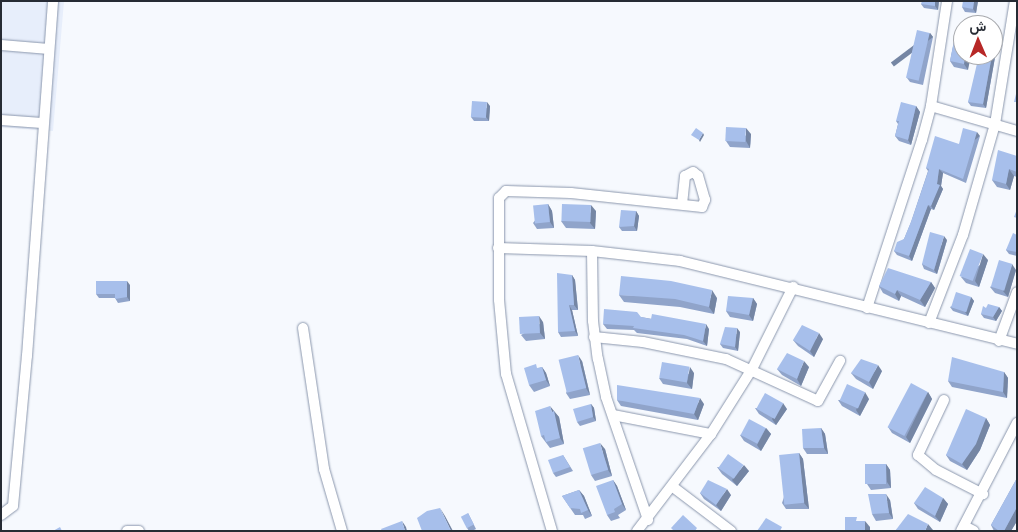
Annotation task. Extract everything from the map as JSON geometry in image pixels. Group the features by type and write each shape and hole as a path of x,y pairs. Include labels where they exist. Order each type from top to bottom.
{"street":[{"path":"1,515 13,506 27,356 42,124 53,1"},
{"path":"866,308 915,168 931,106 947,1"},
{"path":"929,323 963,235 995,124 1015,1"},
{"path":"1,44 49,49"},
{"path":"931,106 1017,131"},
{"path":"1,120 42,124"},
{"path":"552,531 506,374 500,325 499,198 506,191 571,193 682,203"},
{"path":"498,248 592,251 680,261 793,287 866,308 1017,344"},
{"path":"592,251 594,337 612,415 648,520"},
{"path":"637,531 648,520 711,434 752,369 793,287"},
{"path":"999,341 1017,292"},
{"path":"303,328 324,469 342,531"},
{"path":"594,337 688,350 752,369 818,401 840,361"},
{"path":"944,400 918,455 936,470 983,494"},
{"path":"612,415 711,434"},
{"path":"967,529 1017,423"},
{"path":"673,487 731,531"},
{"path":"127,531 139,531"}],"shaded area":[{"path":"1,1 64,1 53,131 1,127"}],"building":[{"path":"922,1 935,1 935,6 921,4"},
{"path":"963,1 974,1 973,9 962,7"},
{"path":"917,30 930,33 919,81 906,78"},
{"path":"953,46 953,62 950,61"},
{"path":"977,65 990,65 983,104 968,102"},
{"path":"1017,90 1017,102 1014,102"},
{"path":"472,101 487,102 486,118 471,117"},
{"path":"901,102 916,106 908,140 895,136 899,121 896,121"},
{"path":"726,127 746,128 745,142 725,141"},
{"path":"696,128 703,133 699,140 691,135"},
{"path":"963,128 977,132 963,179 939,169 937,184 940,185 931,206 928,205 909,256 894,251 897,242 904,239 911,222 929,169 926,168 935,136 959,144"},
{"path":"998,150 1017,156 1017,172 1009,169 1006,184 992,180"},
{"path":"548,204 550,222 535,223 533,206"},
{"path":"562,204 591,205 590,222 561,221"},
{"path":"621,210 636,211 634,226 619,227"},
{"path":"930,232 944,236 934,270 922,264"},
{"path":"1013,233 1017,235 1017,252 1006,250"},
{"path":"970,249 983,254 973,281 960,276"},
{"path":"999,260 1012,264 1004,291 991,287"},
{"path":"888,268 931,282 920,300 897,290 895,294 879,286"},
{"path":"557,273 572,275 574,305 569,305 575,331 558,332"},
{"path":"621,276 671,281 712,290 709,307 675,299 619,295"},
{"path":"96,281 127,281 127,297 115,299 115,294 96,294"},
{"path":"956,292 971,297 966,312 951,307"},
{"path":"728,296 753,298 749,315 726,311"},
{"path":"988,304 999,307 993,317 981,314 983,306 986,308"},
{"path":"604,309 637,312 641,317 651,319 652,314 706,324 703,341 684,335 633,328 634,326 603,324"},
{"path":"539,316 540,333 520,334 519,317"},
{"path":"802,325 819,333 810,351 793,340"},
{"path":"725,327 737,328 735,347 720,344"},
{"path":"787,353 804,361 797,379 777,369"},
{"path":"578,355 586,388 567,393 559,360"},
{"path":"952,357 1004,372 1003,392 948,381"},
{"path":"861,359 878,365 869,382 851,373"},
{"path":"662,362 690,367 687,383 659,378"},
{"path":"536,364 537,368 542,367 546,380 529,385 524,368"},
{"path":"911,383 928,392 904,436 888,427"},
{"path":"847,384 865,392 858,409 840,400"},
{"path":"617,385 700,398 694,414 617,400"},
{"path":"765,393 783,403 775,419 756,409"},
{"path":"591,404 593,417 577,422 573,409"},
{"path":"550,406 552,412 554,411 560,438 546,442 544,435 541,436 535,411"},
{"path":"966,409 986,418 976,444 962,464 946,455"},
{"path":"749,419 766,428 757,444 741,435"},
{"path":"821,428 824,448 803,448 802,429"},
{"path":"600,443 608,470 591,475 583,448"},
{"path":"799,453 804,503 784,505 779,455"},
{"path":"728,454 744,465 734,479 718,468"},
{"path":"563,455 570,467 553,473 548,460"},
{"path":"865,464 886,464 886,484 865,484"},
{"path":"1017,478 1017,507 1004,531 999,531 991,525"},
{"path":"613,480 622,504 614,509 615,512 607,515 596,486"},
{"path":"708,480 727,489 716,505 700,493"},
{"path":"925,487 943,498 935,516 914,503"},
{"path":"579,490 588,510 581,513 580,509 570,508 562,496"},
{"path":"868,494 886,494 889,513 872,514"},
{"path":"440,508 451,531 422,531 417,518 427,511"},
{"path":"468,513 474,525 467,528 461,517"},
{"path":"908,514 928,524 925,531 895,531"},
{"path":"683,515 697,528 695,531 674,531 671,528"},
{"path":"845,517 857,517 856,521 865,521 865,531 845,531"},
{"path":"766,518 782,527 780,531 757,531"},
{"path":"402,521 405,531 382,531 381,529"},
{"path":"60,527 62,531 53,531"}]}
